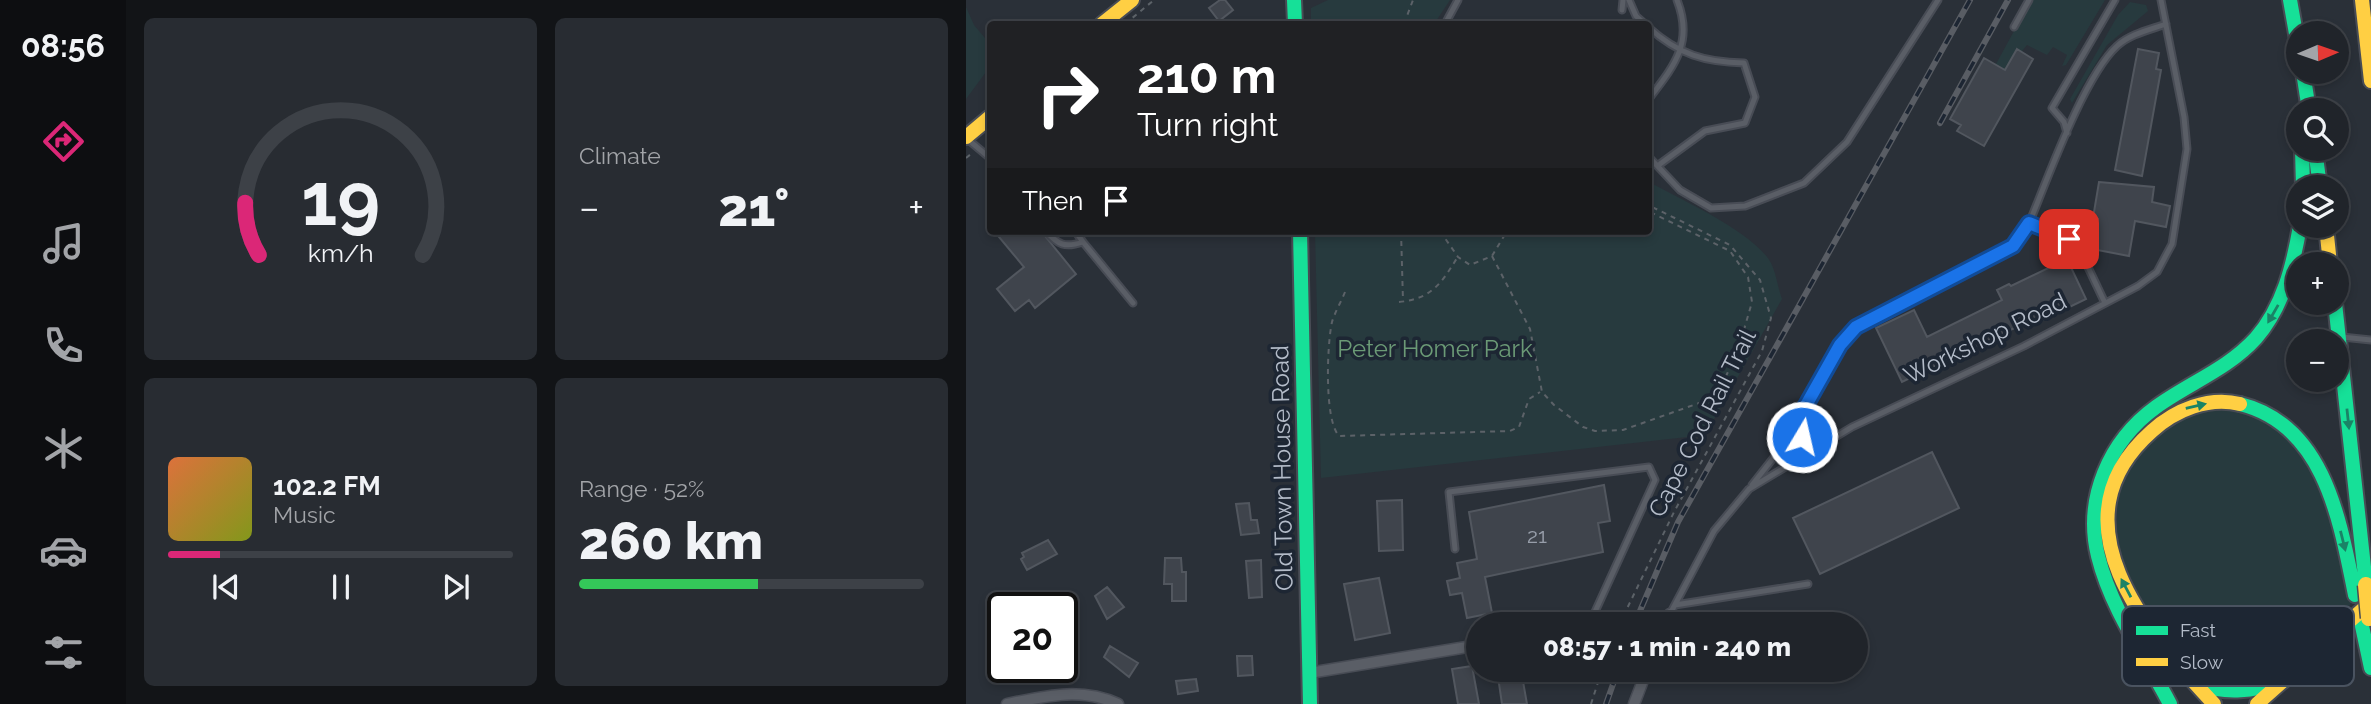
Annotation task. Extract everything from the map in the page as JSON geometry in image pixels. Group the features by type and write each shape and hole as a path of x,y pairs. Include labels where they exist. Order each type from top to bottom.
{"main road":[{"path":"1106,21 1132,0"},
{"path":"1294,0 1295,21"},
{"path":"2290,0 2294,21"},
{"path":"2362,0 2371,81"},
{"path":"966,138 987,120"},
{"name":"Old Town House Road","path":"1300,235 1310,704"},
{"path":"2122,608 2102,567 2094,517 2099,483 2108,460 2134,425 2156,407 2226,365 2263,329 2288,278 2297,238"},
{"path":"2344,392 2361,590"},
{"path":"2136,606 2117,569 2107,535 2109,498 2124,459 2147,432 2177,411 2200,404 2237,403 2265,412 2293,432 2311,455 2327,486 2361,590 2368,620 2371,668"},
{"path":"2198,686 2214,704"},
{"path":"2208,686 2233,694 2268,686"},
{"path":"2257,704 2277,686"},
{"path":"2166,697 2177,704"}],"street":[{"path":"1309,673 1466,647"},
{"path":"1634,704 1642,682"},
{"path":"1007,704 1073,692 1099,695 1118,704"}],"lane":[{"path":"1447,21 1458,0"},
{"path":"1622,10 1623,0"},
{"path":"1629,0 1636,16 1642,21"},
{"path":"1652,95 1679,59 1685,19 1677,0"},
{"path":"1652,159 1660,164 1680,190 1711,208 1745,206 1804,183 1847,142 1938,0"},
{"path":"2014,27 2029,0"},
{"path":"2067,134 2064,122 2052,108 2115,0"},
{"name":"Workshop Road","path":"1673,609 1714,531 1749,489 1904,401 2024,346 2144,283 2157,272 2168,256 2176,225 2187,134 2161,0"},
{"path":"1749,489 1777,454 1840,345 1856,327 2013,246 2029,223 2067,134 2110,53 2132,36 2166,24"},
{"path":"1652,30 1681,51 1709,62 1744,63 1755,97 1745,123 1705,131 1660,164"},
{"path":"966,138 987,156"},
{"path":"2029,223 2077,244 2105,303"},
{"path":"1051,235 1063,246 1083,242"},
{"path":"1078,235 1133,303"},
{"path":"2349,338 2371,340"},
{"path":"1796,423 1802,437 1819,447"},
{"path":"1455,549 1449,492 1649,467 1655,480 1595,612"},
{"path":"1673,609 1808,584"}],"path":[{"path":"1129,21 1154,0"},
{"path":"1405,21 1413,0"},
{"name":"Cape Cod Rail Trail","path":"1625,612 1674,512 1762,351 1771,318 1760,280 1730,245 1652,207"},
{"path":"1492,256 1530,329 1542,392 1583,427 1608,432 1706,401 1725,378 1750,318 1752,302 1748,277 1730,251 1652,213"},
{"path":"1401,235 1401,302 1419,300 1439,287 1458,257"},
{"path":"1443,235 1458,257 1470,265 1492,256 1505,235"},
{"path":"1345,292 1332,321 1328,355 1332,418 1339,436 1510,430 1519,427 1529,399 1542,392"},
{"path":"1591,704 1598,682"}],"green space":[{"path":"1328,0 1450,0 1436,21 1311,21 1311,8"},
{"path":"2031,0 2105,0 2066,65 2062,66 2067,55 2053,47 2047,55 2027,45 2006,70 1996,64"},
{"path":"2130,2 2146,5 2148,11 2107,45 2072,103 2070,99 2118,15"},
{"path":"966,7 974,25 987,40 987,65 986,72 966,99"},
{"name":"Peter Homer Park","path":"1652,184 1734,229 1750,240 1771,263 1782,299 1705,435 1321,478 1315,235 1652,235"},
{"path":"2220,408 2253,415 2271,422 2289,436 2304,455 2326,504 2351,604 2349,606 2144,606 2134,592 2117,554 2116,494 2142,445 2162,426 2189,413"}],"building":[{"path":"1220,0 1225,0 1233,10 1219,21 1209,8"},
{"path":"2017,49 2033,59 1984,146 1957,131 1961,125 1950,119 1984,58 2005,70"},
{"path":"2138,49 2159,53 2156,69 2161,70 2142,176 2115,170"},
{"path":"2099,182 2154,187 2152,202 2170,206 2166,227 2135,221 2129,256 2092,249 2098,219 2093,218"},
{"path":"997,235 1044,235 1076,274 1035,308 1029,300 1015,311 997,289 1024,267"},
{"path":"2067,259 2086,299 2030,326 2027,322 1902,382 1876,328 1914,310 1927,337 2002,300 1997,290"},
{"path":"1932,452 1959,508 1820,574 1793,518"},
{"path":"1604,485 1610,521 1598,523 1603,552 1485,577 1492,612 1466,613 1462,593 1450,595 1447,581 1460,578 1457,563 1477,559 1469,512"},
{"path":"1402,500 1403,550 1379,551 1377,501"},
{"path":"1249,503 1251,520 1257,520 1259,533 1241,535 1236,504"},
{"path":"1048,540 1057,554 1027,570 1021,559 1024,557 1022,553"},
{"path":"1165,558 1181,558 1182,572 1186,572 1186,601 1172,601 1172,584 1164,584"},
{"path":"1261,560 1262,597 1249,598 1246,561"},
{"path":"1379,578 1390,633 1355,640 1344,584"},
{"path":"1107,587 1124,607 1107,619 1095,596"},
{"path":"1110,646 1138,663 1129,677 1104,657"},
{"path":"1237,656 1252,656 1253,675 1238,676"},
{"path":"1466,667 1466,682 1475,682 1479,704 1458,704 1452,669"},
{"path":"1196,679 1198,691 1178,694 1176,681"},
{"path":"1499,682 1523,682 1527,704 1502,704"}],"railway":[{"path":"1640,612 1678,522 1970,0"},
{"path":"1940,123 2008,0"},
{"path":"1606,704 1614,682"}],"traffic: fast":[{"path":"1294,0 1295,21"},
{"path":"2290,0 2294,21"},
{"path":"2305,84 2307,98"},
{"path":"2302,161 2303,175"},
{"path":"2317,161 2318,175"},
{"path":"1300,235 1310,704"},
{"path":"2122,617 2104,576 2095,535 2095,513 2104,473 2113,454 2139,421 2169,398 2233,358 2256,338 2273,313 2286,285 2298,238"},
{"path":"2336,315 2366,585"},
{"path":"2240,404 2269,415 2292,432 2310,454 2324,480 2334,508 2355,595"},
{"path":"2362,626 2371,668"},
{"path":"2160,686 2170,704"},
{"path":"2205,686 2230,691 2265,686"}],"traffic: slow":[{"path":"1106,21 1132,0"},
{"path":"2362,0 2371,81"},
{"path":"966,137 987,120"},
{"path":"2327,238 2329,252"},
{"path":"2136,606 2119,574 2109,538 2109,501 2123,466 2152,431 2182,411 2205,403 2240,404"},
{"path":"2366,585 2369,618"},
{"path":"2354,617 2371,602"},
{"path":"2198,686 2214,704"},
{"path":"2257,704 2277,686"}],"route":[{"path":"1802,437 1796,423 1840,345 1856,327 1975,268 2013,246 2026,231 2029,223 2069,239"}]}
